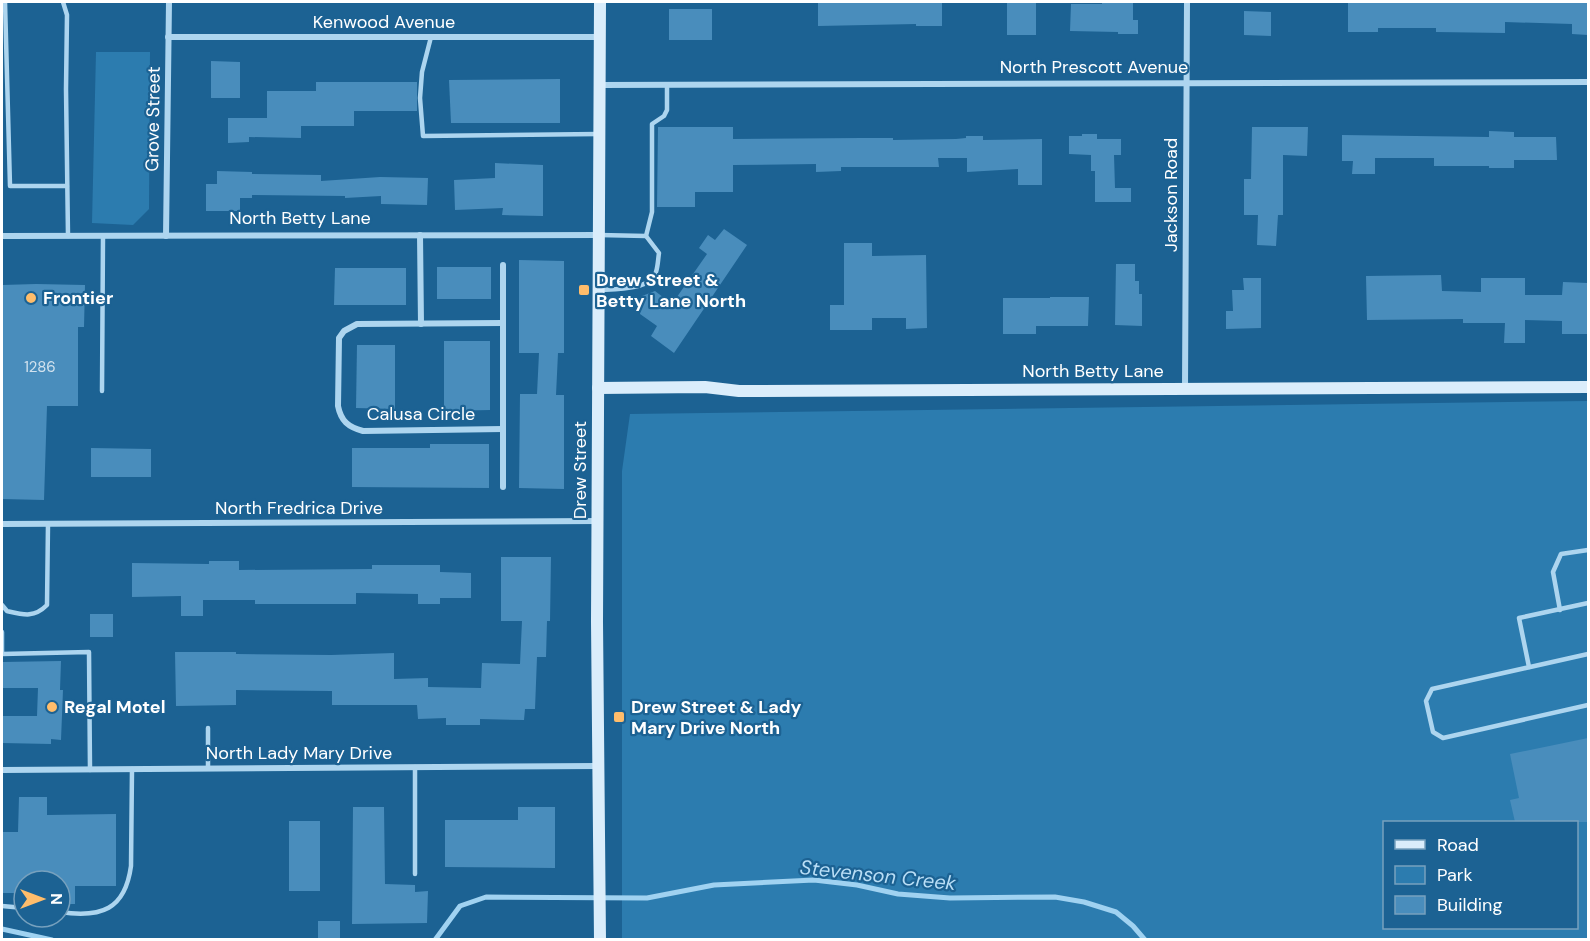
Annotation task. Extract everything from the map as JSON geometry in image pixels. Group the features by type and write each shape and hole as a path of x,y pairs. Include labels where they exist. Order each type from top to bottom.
{"street":[{"name":"Grove Street","path":"166,236 169,2"},
{"name":"Drew Street","path":"600,2 597,766 600,935"},
{"name":"Jackson Road","path":"1185,389 1187,2"},
{"name":"Kenwood Avenue","path":"168,37 600,37"},
{"name":"North Prescott Avenue","path":"600,85 1588,82"},
{"path":"420,235 421,324"},
{"name":"North Betty Lane","path":"2,236 599,235"},
{"path":"503,265 503,487"},
{"name":"Calusa Circle","path":"503,323 357,324 344,331 339,338 338,345 338,406 340,416 353,428 363,431 503,429"},
{"name":"North Betty Lane","path":"598,388 705,387 740,391 1588,387"},
{"name":"North Fredrica Drive","path":"2,524 598,521"},
{"name":"North Lady Mary Drive","path":"2,770 597,766"}],"lane":[{"path":"5,2 10,186 68,186"},
{"path":"63,2 67,15 68,236"},
{"path":"431,37 422,72 420,98 423,136 600,134"},
{"path":"646,236 652,212 652,124 664,116 668,110 668,85"},
{"path":"599,235 646,236"},
{"path":"102,391 103,236"},
{"path":"599,290 634,287 650,282 656,274 659,253 646,236"},
{"path":"2,605 7,611 17,614 39,613 47,605 48,524"},
{"path":"1560,610 1553,573 1561,554 1588,550"},
{"path":"1528,666 1519,618 1588,603"},
{"path":"2,632 2,654 89,652 90,770"},
{"path":"1588,654 1432,689 1425,701 1433,732 1443,738 1588,705"},
{"path":"208,728 208,768"},
{"path":"415,767 415,874"},
{"path":"72,914 104,911 122,897 130,866 132,769"}],"green space":[{"path":"96,52 150,52 149,209 133,225 92,223"},
{"path":"1588,401 1588,939 622,940 622,471 630,414"}],"building":[{"path":"818,2 942,2 942,26 916,26 916,24 818,26"},
{"path":"1007,2 1036,2 1036,35 1007,35"},
{"path":"1102,2 1133,2 1133,20 1138,20 1138,34 1070,31 1071,4 1102,4"},
{"path":"1348,2 1587,2 1588,35 1572,34 1572,24 1505,22 1505,33 1436,32 1436,28 1378,28 1378,32 1348,32"},
{"path":"669,9 712,9 712,40 669,40"},
{"path":"1244,11 1271,12 1271,36 1244,35"},
{"path":"211,61 240,62 240,98 211,98"},
{"path":"560,79 560,123 451,123 449,80"},
{"path":"316,82 417,82 417,111 354,111 354,126 301,126 301,138 249,137 249,142 228,143 228,118 267,118 267,91 316,91"},
{"path":"658,127 733,127 733,139 893,138 893,140 983,136 983,140 1042,139 1042,185 1018,185 1018,169 967,172 967,158 938,158 939,167 841,167 841,171 816,172 816,164 733,165 733,192 695,192 695,207 657,207"},
{"path":"1252,127 1308,127 1307,156 1283,155 1283,215 1278,215 1276,246 1257,245 1258,215 1244,215 1244,179 1251,179"},
{"path":"1489,131 1514,132 1514,137 1556,137 1557,160 1514,160 1514,168 1489,168 1489,166 1434,166 1434,158 1375,158 1375,174 1352,174 1353,161 1342,161 1342,135 1489,137"},
{"path":"1082,134 1097,134 1097,139 1121,139 1121,155 1114,155 1115,188 1131,188 1131,202 1095,202 1095,171 1091,171 1091,155 1069,154 1069,136 1082,136"},
{"path":"495,163 543,165 543,216 502,215 503,208 455,210 454,180 495,178"},
{"path":"217,171 321,175 321,181 380,177 428,178 427,205 381,204 381,196 345,198 345,196 252,195 252,198 240,198 240,211 206,211 206,184 217,184"},
{"path":"724,229 747,245 674,353 651,336 657,326 640,314 642,296 655,291 672,304 707,254 699,248 708,235 715,240"},
{"path":"844,243 872,243 872,256 926,255 927,328 906,329 906,318 872,318 872,330 830,330 830,305 844,305"},
{"path":"519,260 564,261 564,353 558,353 556,395 564,395 564,489 519,488 520,394 537,394 539,353 519,353"},
{"path":"1116,264 1135,264 1135,281 1139,281 1139,294 1142,294 1142,326 1115,325"},
{"path":"437,267 491,267 491,299 437,299"},
{"path":"335,268 406,268 406,305 334,305"},
{"path":"1441,275 1442,291 1481,292 1481,278 1525,278 1525,295 1562,295 1563,282 1588,283 1588,334 1562,334 1562,321 1525,320 1525,343 1504,343 1505,323 1463,323 1463,319 1367,320 1366,276"},
{"path":"1243,278 1261,278 1261,328 1226,329 1226,311 1233,311 1232,290 1244,290"},
{"path":"2,285 85,285 84,327 78,327 78,406 47,406 44,500 2,499"},
{"path":"1089,297 1088,326 1036,326 1036,334 1003,334 1003,298"},
{"path":"444,341 490,341 490,410 444,411"},
{"path":"357,345 395,345 395,409 356,408"},
{"path":"430,444 489,444 489,488 352,487 352,448 430,448"},
{"path":"91,448 151,449 151,477 91,477"},
{"path":"501,557 551,557 550,621 547,621 546,657 537,657 535,709 525,709 524,720 480,719 480,725 446,725 446,718 418,719 417,705 332,705 332,691 236,690 236,705 176,706 175,652 331,655 394,653 394,679 428,678 428,687 481,688 482,663 520,664 522,621 501,621"},
{"path":"209,561 239,561 239,570 372,569 372,565 440,565 440,572 471,573 471,598 440,598 440,604 418,604 418,594 356,593 356,604 255,604 255,600 203,600 203,616 181,616 181,596 132,597 132,563 209,564"},
{"path":"90,614 113,614 113,637 90,637"},
{"name":"Regal Motel","path":"61,661 60,690 63,690 61,740 51,739 51,744 2,743 2,716 37,716 38,688 2,688 2,662"},
{"path":"1588,738 1588,822 1515,821 1510,800 1519,798 1510,754"},
{"path":"19,797 47,797 47,815 116,814 116,886 75,886 75,904 72,904 72,869 12,869 12,893 2,893 2,832 18,832"},
{"path":"353,807 384,807 385,884 415,885 415,892 428,891 427,923 352,924"},
{"path":"518,807 555,807 555,868 445,867 445,820 518,820"},
{"path":"289,821 320,821 320,891 289,891"},
{"path":"318,921 340,921 340,938 318,938"}],"waterway":[{"name":"Stevenson Creek","path":"435,940 460,906 486,897 647,898 714,885 814,880 857,885 898,894 950,898 1055,897 1084,902 1116,912 1145,940"},
{"name":"Stevenson Creek","path":"2,929 52,940"}],"place":[{"name":"Drew Street & Betty Lane North","path":"584,290"},
{"name":"Frontier","path":"31,298"},
{"name":"Regal Motel","path":"52,707"},
{"name":"Drew Street & Lady Mary Drive North","path":"619,717"}]}
